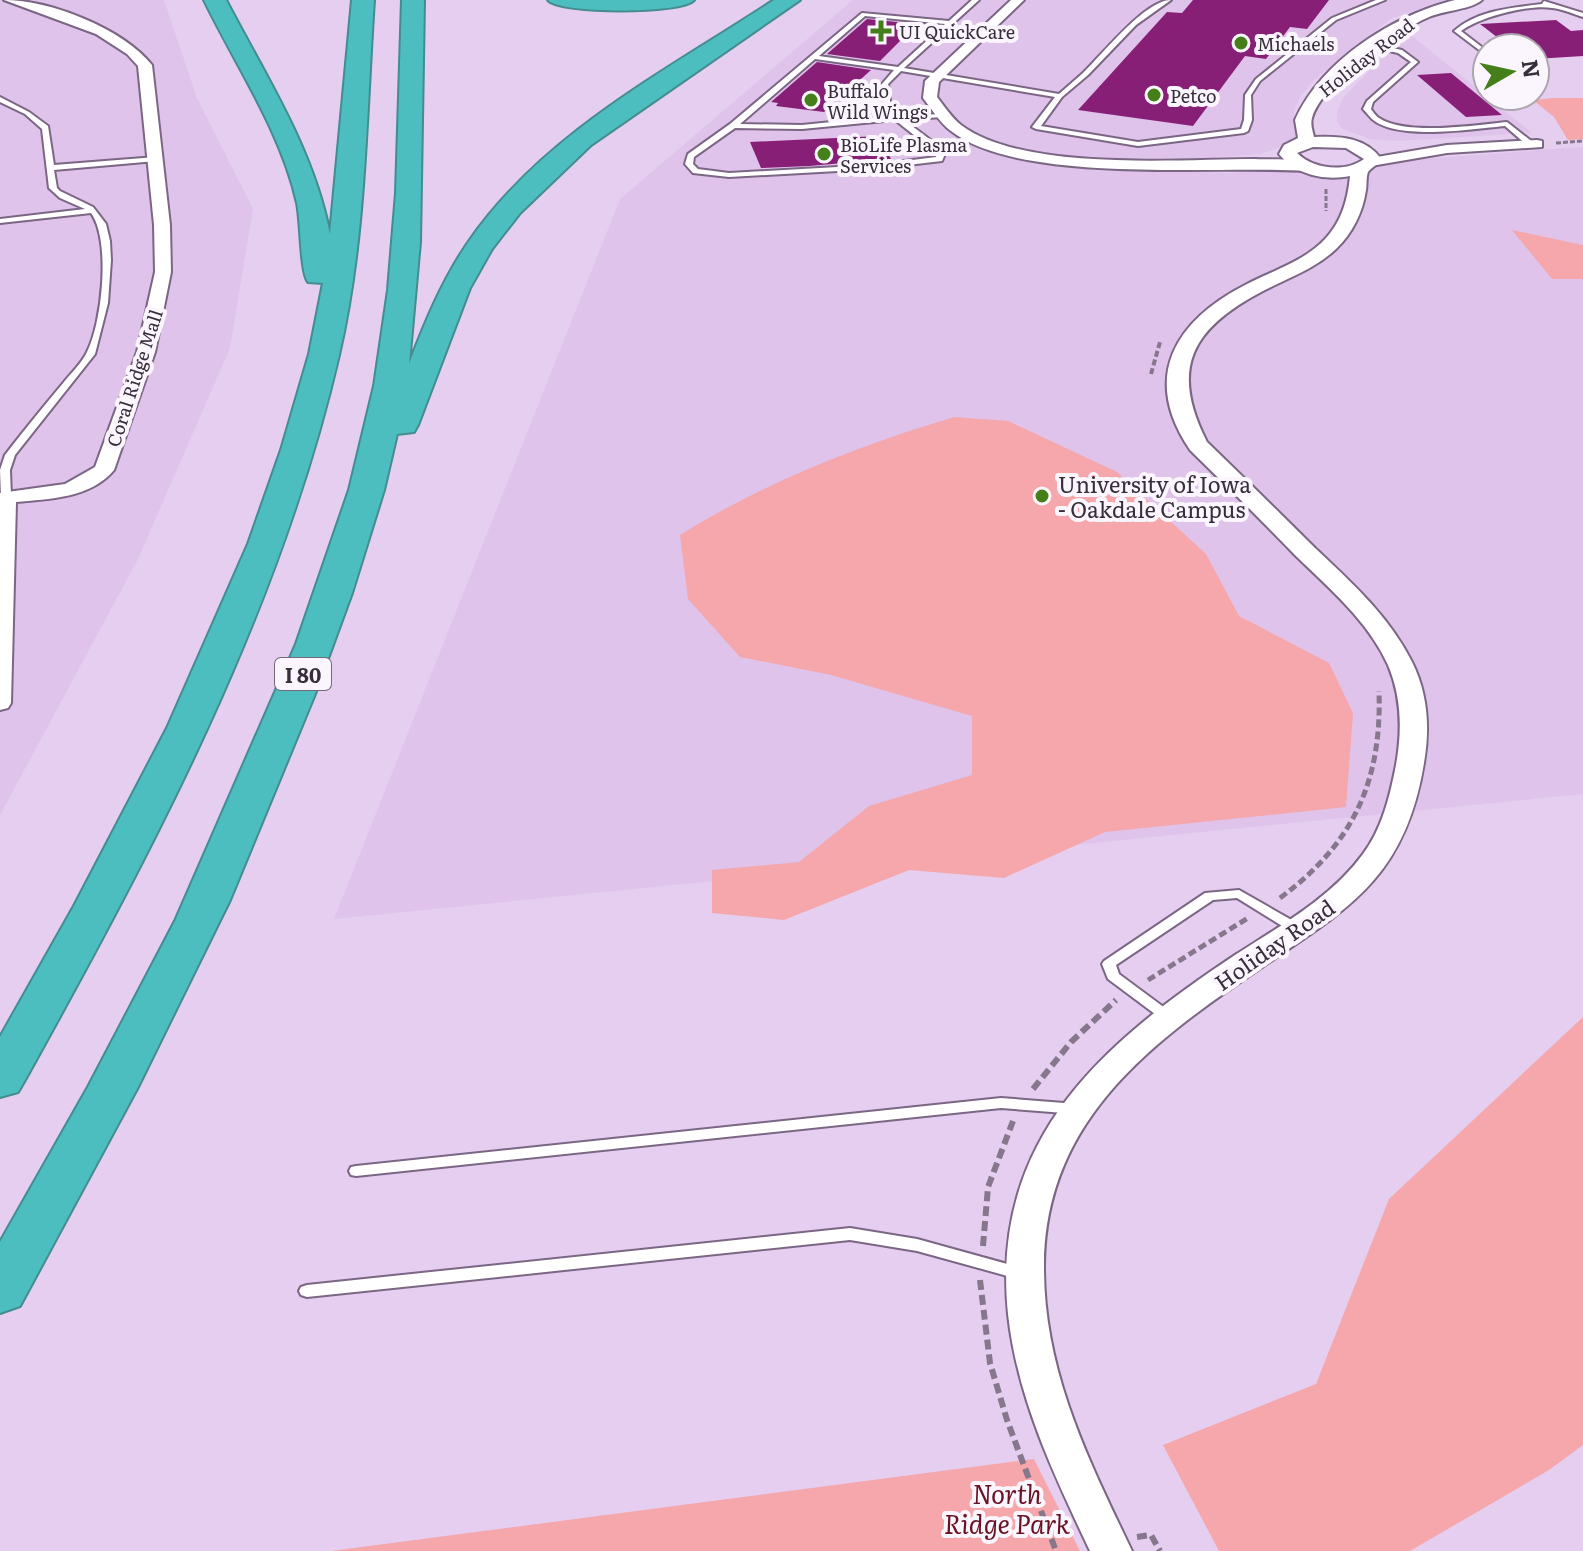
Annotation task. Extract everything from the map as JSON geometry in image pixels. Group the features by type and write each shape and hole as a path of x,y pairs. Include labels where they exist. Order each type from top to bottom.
{"highway":[{"path":"215,0 301,168 317,233 317,291 301,438"},
{"path":"0,1080 84,933 174,757 223,649 269,534 301,438 324,353 337,281 363,0"},
{"name":"I 80","path":"0,1291 180,960 290,708 332,592 374,459 402,310 409,202 413,0"},
{"path":"559,0 615,4 683,0"},
{"path":"332,592 380,484 442,321 462,277 502,217 538,179 592,133 789,0"}],"street":[{"name":"Coral Ridge Mall","path":"10,0 70,19"},
{"name":"Coral Ridge Mall","path":"6,497 67,490 96,478 104,470 146,352 160,297 164,247 145,65 126,46 36,0"},
{"path":"1018,0 939,73 929,89 930,98 941,115 951,124 988,143 1034,156 1115,166 1271,163 1317,173 1447,149"},
{"name":"Holiday Road","path":"1296,146 1306,138 1302,122 1325,84 1373,46 1419,16 1475,0"},
{"name":"Holiday Road","path":"1122,1544 1077,1485 1044,1404 1029,1338 1025,1275 1032,1215 1045,1173 1077,1109 1102,1075 1140,1038 1334,904 1367,871 1396,822 1411,760 1415,718 1412,694 1388,639 1365,610 1198,445 1179,407 1176,371 1181,354 1201,324 1233,299 1316,257 1342,232 1358,189 1357,177 1371,155 1319,127 1310,107"},
{"path":"1211,163 1268,155 1296,146 1447,149 1534,144"},
{"path":"1296,146 1288,154 1291,159 1338,183 1352,207"},
{"path":"0,703 6,497"}],"lane":[{"path":"950,23 864,14 733,126 691,156 691,167 708,175 729,175 873,167 939,159 941,154 937,149 888,110 885,84 976,0"},
{"path":"1168,0 1134,24 1060,96 1036,127 1138,144 1244,131 1248,120 1248,95 1258,80 1334,19 1382,0"},
{"path":"1533,0 1583,15"},
{"path":"1471,42 1457,31 1464,25 1491,14 1550,5"},
{"path":"1373,46 1400,51 1415,62 1370,101 1367,109 1375,120 1409,129 1507,124 1534,144"},
{"path":"814,57 939,73 1060,96"},
{"path":"0,99 27,113 45,128 53,188 58,194 94,211 101,222 107,253 106,296 91,354 10,455 5,470 6,497"},
{"path":"733,126 802,127 941,115"},
{"path":"50,168 156,159"},
{"path":"0,221 94,211"},
{"path":"1168,1017 1113,976 1109,964 1210,896 1239,894 1297,929"},
{"path":"356,1171 1001,1103 1077,1109"},
{"path":"307,1291 850,1234 917,1245 1025,1275"}],"path":[{"path":"1534,144 1583,141"},
{"path":"1317,173 1327,193 1326,216"},
{"path":"1151,378 1151,365 1166,333"},
{"path":"1056,1551 1007,1420 990,1363 979,1290 988,1187 1010,1125 1049,1064 1081,1030 1132,990 1264,908 1324,865 1362,808 1382,715 1379,683"},
{"path":"1122,1544 1151,1535 1160,1551"}],"shaded area":[{"path":"0,0 164,0 197,98 253,209 230,348 138,559 0,815"},
{"name":"University of Iowa - Oakdale Campus","path":"853,0 1446,0 1390,19 1314,80 1301,95 1294,111 1297,137 1283,146 1261,154 1081,168 1229,173 1583,147 1583,794 334,919 620,199"},
{"path":"1407,32 1471,84 1471,112 1506,112 1532,133 1396,141 1370,139 1343,129 1337,122 1337,111 1344,97"}],"green space":[{"path":"1551,98 1583,98 1583,139 1568,140 1548,112 1551,112"},
{"path":"1512,230 1583,245 1583,279 1552,279"},
{"path":"954,417 1008,421 1117,472 1206,554 1239,616 1329,663 1353,713 1346,807 1105,832 1004,878 909,870 784,920 712,913 712,870 799,862 869,806 972,775 972,716 831,675 740,657 688,599 680,535 745,498 813,467"},
{"path":"1583,1017 1583,1445 1549,1470 1410,1551 1219,1551 1163,1445 1316,1384 1389,1199"},
{"name":"North Ridge Park","path":"1034,1459 1080,1551 331,1551"}],"building":[{"path":"1193,0 1329,0 1307,29 1290,27 1266,59 1245,56 1193,126 1078,110 1167,12 1182,13"},
{"path":"867,19 917,24 880,61 827,54"},
{"path":"1556,20 1571,31 1583,30 1583,56 1551,58 1551,32 1490,32 1480,24"},
{"path":"817,62 871,70 824,112 776,106 778,103 771,102"},
{"path":"1451,73 1471,89 1471,112 1498,112 1502,115 1466,117 1417,75"},
{"name":"BioLife Plasma Services","path":"879,136 891,159 809,166 761,168 750,142"}],"place":[{"name":"UI QuickCare","path":"881,31"},
{"name":"Michaels","path":"1241,43"},
{"name":"Petco","path":"1154,95"},
{"name":"Buffalo Wild Wings","path":"811,100"},
{"name":"BioLife Plasma Services","path":"824,154"},
{"name":"University of Iowa - Oakdale Campus","path":"1042,496"}]}
